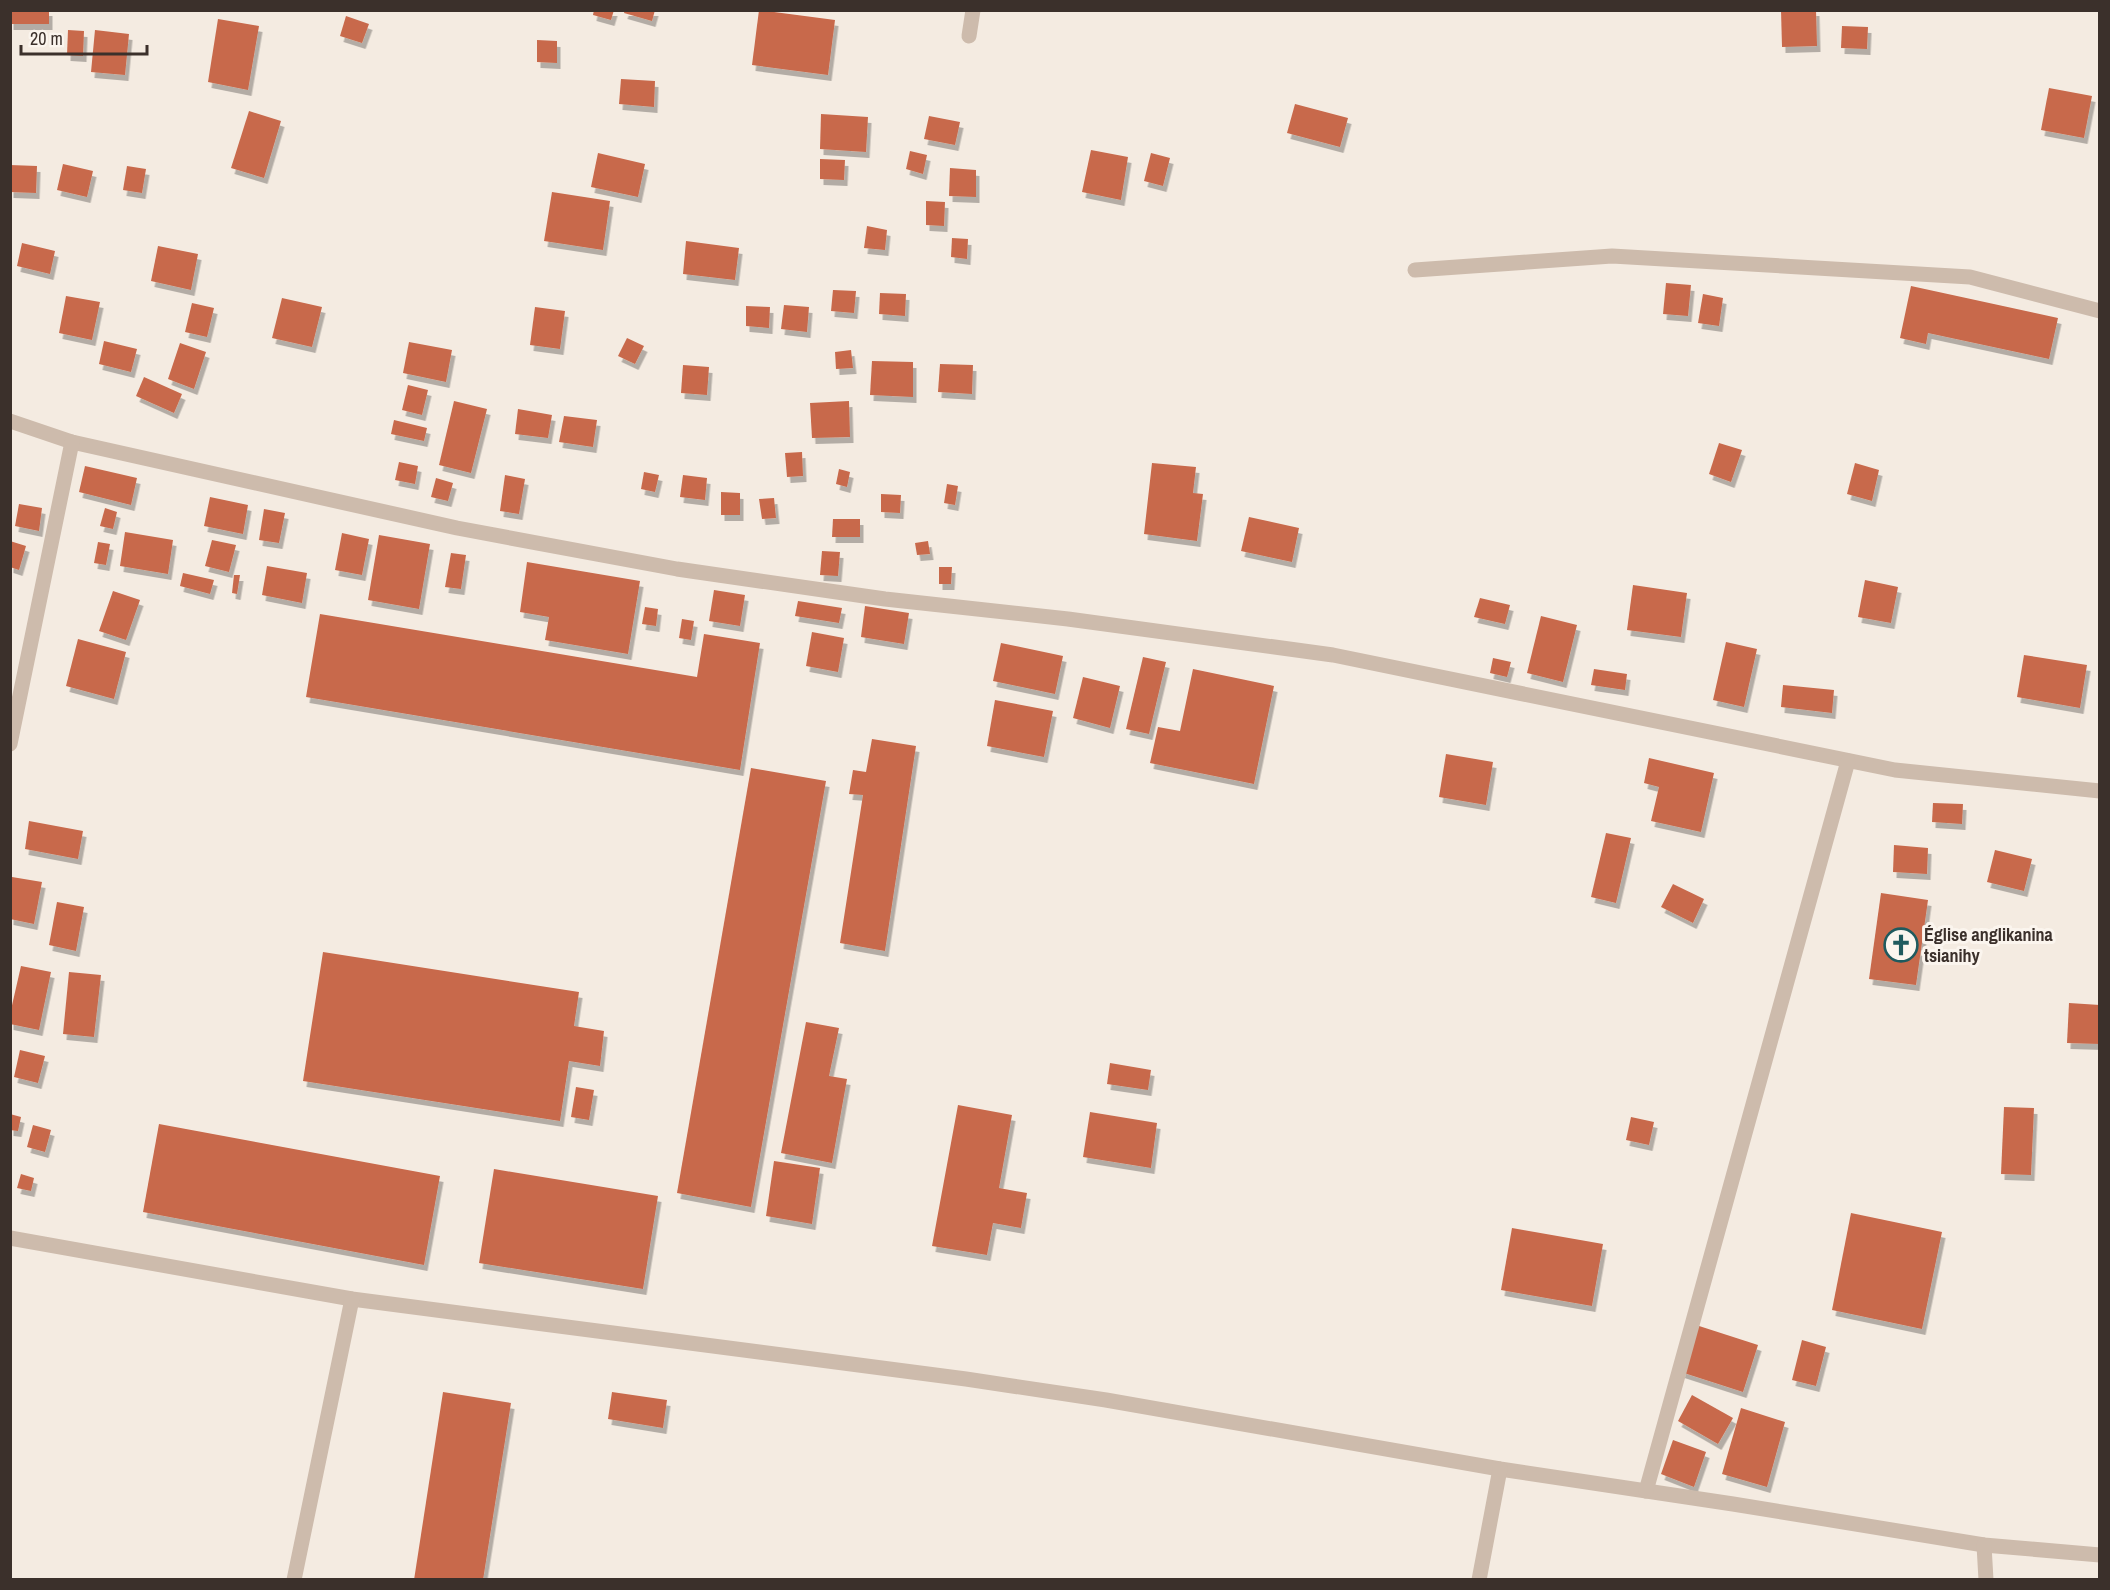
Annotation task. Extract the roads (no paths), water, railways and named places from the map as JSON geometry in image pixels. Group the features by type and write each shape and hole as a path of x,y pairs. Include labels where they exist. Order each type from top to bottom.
{"street":[{"path":"969,36 973,10"},
{"path":"1415,270 1612,256 1958,276 1970,277 2100,311"},
{"path":"10,421 72,442 457,528 677,569 885,599 1057,618 1333,655 1895,770 2100,791"},
{"path":"10,744 72,442"},
{"path":"1646,1491 1848,761"},
{"path":"10,1238 352,1299 1106,1400 1500,1469 1984,1545 2100,1555"},
{"path":"294,1580 352,1299"},
{"path":"1479,1580 1500,1469"},
{"path":"1984,1545 1986,1580"}],"place":[{"name":"Église anglikanina tsianihy","path":"1901,945"}]}
